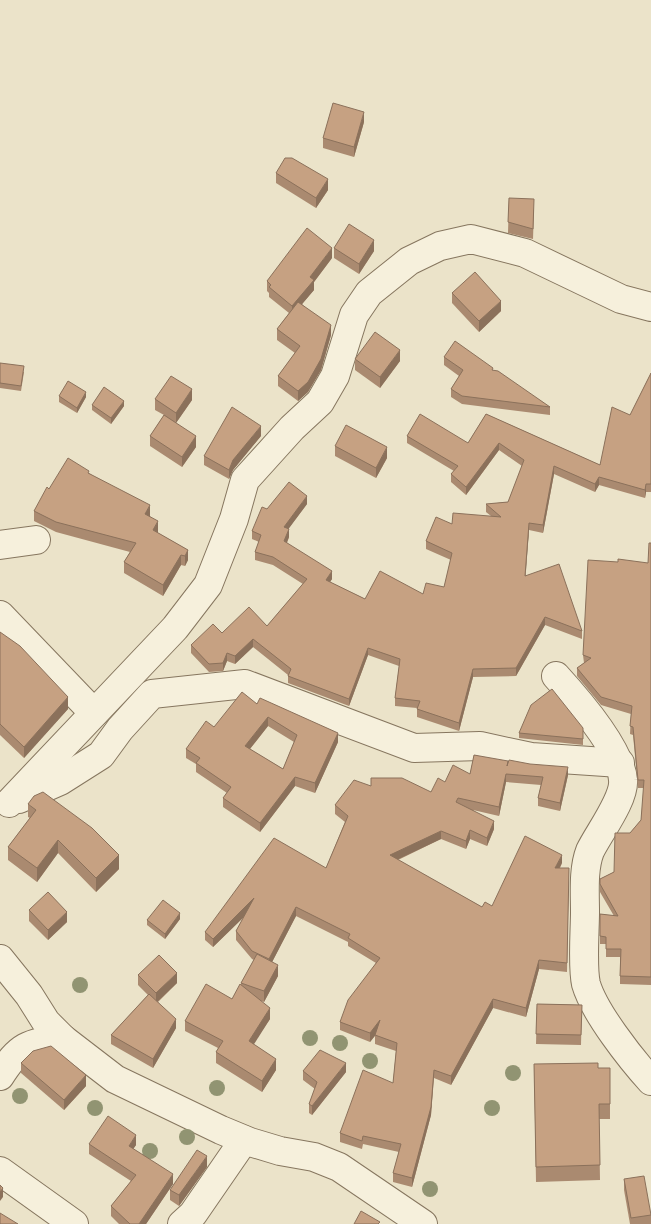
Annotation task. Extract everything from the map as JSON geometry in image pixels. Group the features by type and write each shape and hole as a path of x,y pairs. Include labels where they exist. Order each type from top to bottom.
{"street":[{"path":"4,799 94,714 175,628 208,585 234,519 246,480 292,428 320,402 335,376 354,315 368,293 409,262 440,246 471,239 525,253 621,299 651,307"},
{"path":"0,545 36,540"},
{"path":"0,615 94,714"},
{"path":"556,676 584,708 620,763 624,782 609,822 590,852 585,882 586,983 599,1010 631,1058 651,1081"},
{"path":"4,799 60,781 101,755 120,729 152,694 246,684 414,748 480,746 531,757 620,763"},
{"path":"0,959 29,995 46,1022 63,1039 116,1079 244,1140 280,1151 314,1157 340,1167 423,1224"},
{"path":"0,1076 19,1050 34,1042 63,1039"},
{"path":"182,1224 193,1214 244,1140"},
{"path":"0,1171 74,1224"}],"building":[{"path":"333,103 364,112 354,147 323,138"},
{"path":"285,158 292,158 328,179 316,198 276,173"},
{"path":"509,198 534,199 533,229 508,222"},
{"path":"349,224 374,240 359,264 334,248"},
{"path":"307,228 332,248 310,277 314,280 292,306 269,287 271,285 267,281"},
{"path":"475,272 501,301 479,321 452,293"},
{"path":"298,302 331,325 321,359 308,382 298,391 278,376 300,346 277,329"},
{"path":"375,332 400,350 380,377 355,359"},
{"path":"455,341 493,368 492,370 498,371 550,407 462,396 451,389 463,370 444,357"},
{"path":"0,363 24,366 21,386 0,383"},
{"path":"651,373 651,484 646,484 645,490 599,477 595,484 554,466 543,525 529,523 525,576 559,564 582,631 545,617 516,668 473,669 459,723 417,709 420,701 395,698 400,659 368,648 349,699 288,676 291,669 253,639 235,656 227,653 223,663 209,664 191,645 213,624 222,633 249,607 267,626 307,579 273,557 255,552 261,535 252,531 262,507 267,509 289,482 307,496 284,527 289,529 284,541 332,571 326,580 365,599 380,571 423,594 426,583 444,587 452,553 426,541 436,517 452,524 453,513 501,517 486,504 508,502 524,460 499,443 466,487 451,474 458,466 407,436 420,414 468,443 486,414 600,465 612,407 630,415"},
{"path":"171,376 192,389 176,413 155,399"},
{"path":"68,381 86,392 77,408 59,396"},
{"path":"104,387 124,401 111,418 92,405"},
{"path":"232,407 261,426 233,460 229,470 204,456"},
{"path":"164,415 196,436 182,457 150,436"},
{"path":"346,425 387,447 376,468 335,446"},
{"path":"68,458 89,471 88,473 150,505 145,514 158,521 153,530 188,550 185,556 181,555 163,585 124,562 136,543 56,522 34,511 47,487 49,489"},
{"path":"649,543 651,543 651,977 620,976 621,949 606,949 606,937 600,936 600,914 618,916 600,884 600,879 614,872 615,833 630,833 641,820 644,780 638,780 633,727 630,726 632,706 601,697 577,668 591,658 583,655 588,560 618,562 618,559 648,563"},
{"path":"0,632 20,646 68,697 24,747 0,724"},
{"path":"552,689 583,728 583,739 519,733 531,705"},
{"path":"242,692 257,704 260,698 338,733 315,783 295,777 260,823 223,798 231,787 196,763 200,758 186,749 206,721 214,727","holes":["268,717 297,735 283,769 245,746"]},
{"path":"474,755 508,761 507,766 509,760 568,767 560,803 538,798 543,777 506,774 499,807 458,798 456,802 494,821 487,838 470,830 466,841 441,831 390,855 482,907 485,902 492,906 525,836 562,855 555,868 569,868 567,963 539,960 526,1008 493,999 451,1076 434,1070 431,1107 412,1178 393,1173 401,1144 363,1136 362,1141 340,1133 363,1070 393,1083 397,1043 375,1035 380,1020 370,1033 340,1022 348,1000 380,958 348,938 350,934 296,907 269,959 252,951 236,931 254,898 213,939 205,932 274,838 326,868 348,816 335,805 354,780 371,786 371,778 402,778 431,792 438,778 445,782 453,765 470,774"},
{"path":"43,792 92,828 119,855 96,878 58,840 37,868 8,847 36,810 28,804 34,796"},
{"path":"48,892 67,912 48,930 29,910"},
{"path":"163,900 180,913 165,934 147,920"},
{"path":"257,954 278,965 264,991 241,983"},
{"path":"159,955 177,973 156,993 138,975"},
{"path":"206,984 232,999 240,984 270,1008 249,1041 276,1059 262,1081 216,1052 223,1041 185,1021"},
{"path":"149,994 176,1019 153,1059 111,1035"},
{"path":"537,1004 582,1005 581,1035 536,1034"},
{"path":"51,1046 86,1075 64,1100 21,1063 33,1051"},
{"path":"320,1050 346,1063 312,1106 309,1104 317,1082 303,1071"},
{"path":"598,1063 598,1068 610,1068 610,1104 599,1104 600,1165 536,1167 534,1064"},
{"path":"108,1116 136,1135 129,1146 173,1174 139,1224 130,1224 111,1206 136,1175 89,1144"},
{"path":"197,1150 207,1156 179,1195 170,1190"},
{"path":"644,1176 651,1215 631,1218 624,1179"},
{"path":"361,1211 380,1222 378,1224 354,1224"},
{"path":"0,1213 18,1224 0,1224"}]}
